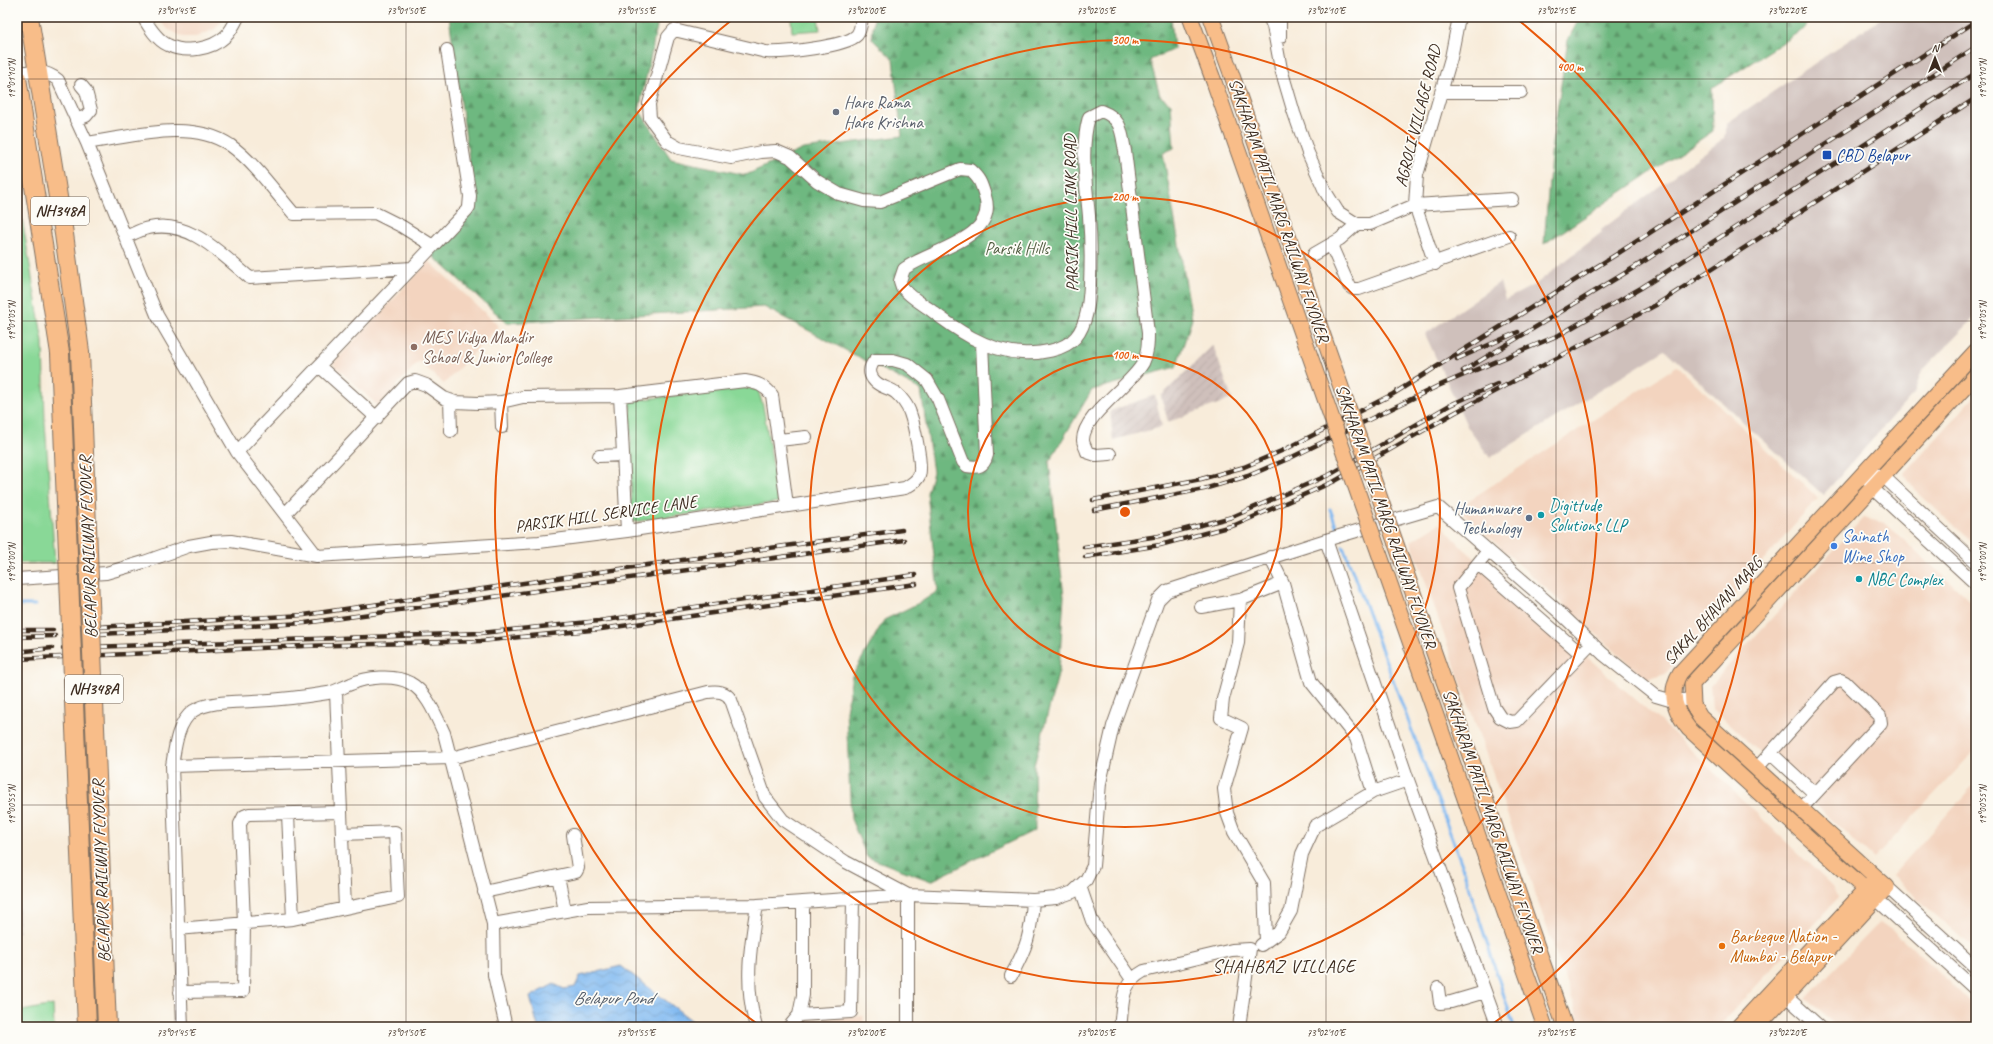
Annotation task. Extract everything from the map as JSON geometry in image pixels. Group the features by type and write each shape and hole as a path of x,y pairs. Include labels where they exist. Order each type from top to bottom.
{"highway":[{"name":"NH348A","path":"29,17 38,70"},
{"name":"BELAPUR RAILWAY FLYOVER","path":"38,70 80,352 107,1027"},
{"name":"BELAPUR RAILWAY FLYOVER","path":"17,78 60,353 87,1027"}],"main road":[{"name":"SAKHARAM PATIL MARG RAILWAY FLYOVER","path":"1190,17 1546,1027"},
{"name":"SAKHARAM PATIL MARG RAILWAY FLYOVER","path":"1211,17 1565,1027"},
{"name":"SAKAL BHAVAN MARG","path":"1871,894 1689,729 1682,720 1674,701 1675,682 1680,673 1976,351"},
{"name":"SAKAL BHAVAN MARG","path":"1692,699 1692,684 1976,375"},
{"path":"1692,699 1700,717 1882,882 1781,991 1738,1027"},
{"path":"1757,1027 1781,991"}],"street":[{"path":"143,17 152,30 168,45 189,50 213,46 228,34 238,17"},
{"name":"PARSIK HILL LINK ROAD","path":"862,17 857,35 850,40 839,44 779,53 766,52 674,30 668,37 649,104 650,118 667,142 679,148 731,158 761,152 776,151 790,157 817,180 839,194 864,201 880,202 960,169 970,170 979,178 987,204 987,212 982,222 968,236 904,269 900,281 902,288 954,327 982,343 1017,353 1033,354 1063,346 1076,337 1084,320 1089,302 1092,260 1085,179 1085,129 1088,117 1101,111 1112,115 1119,124 1125,150 1148,333 1148,349 1143,363 1085,429 1083,441 1087,452 1096,455 1110,454"},
{"path":"1269,17 1273,26 1281,69 1305,146 1326,192 1338,212 1357,224 1340,239 1314,254"},
{"path":"1280,17 1281,69"},
{"name":"AGROLI VILLAGE ROAD","path":"1357,224 1370,224 1415,205 1418,175 1442,92 1459,17"},
{"path":"237,452 469,207 470,196 447,50"},
{"path":"17,73 38,70 50,74 58,80 87,143 157,315 237,452 317,556"},
{"path":"76,120 86,116 91,110 86,91 82,85"},
{"path":"1442,92 1521,92"},
{"path":"87,143 169,131 192,131 214,137 229,145 254,167 294,214 375,213 402,226 433,246"},
{"path":"1435,264 1415,205 1512,199"},
{"path":"126,237 149,228 174,228 192,234 205,241 250,278 412,268"},
{"path":"1331,245 1349,286 1353,289 1359,289 1435,264 1509,236"},
{"name":"PARSIK HILL SERVICE LANE","path":"17,579 106,573 144,562 188,546 211,542 231,541 317,556 539,542 626,531 905,488 914,483 919,476 920,466 910,412 896,392 879,386 873,380 870,373 870,365 875,360 893,360 907,364 927,380 938,399 963,462 967,466 978,468 983,465 987,455 982,343"},
{"path":"319,366 377,418"},
{"path":"285,514 377,418 408,383 415,381 426,385 434,392 450,400 474,403 501,402 523,397 620,396 745,381 757,383 766,387 772,395 780,440 787,505"},
{"path":"620,396 626,531"},
{"path":"450,400 451,430"},
{"path":"501,402 502,427"},
{"path":"780,440 806,438"},
{"path":"599,456 622,455"},
{"path":"1866,472 1883,476 1976,562"},
{"path":"1866,472 1872,488 1976,584"},
{"path":"493,924 588,907 757,905 908,895 1033,900 1056,898 1073,892 1086,880 1094,866 1100,783 1113,726 1158,600 1167,591 1270,557 1438,507 1559,612 1592,643 1656,696 1674,701 1692,699"},
{"path":"1326,540 1408,780 1498,1027"},
{"path":"1488,551 1459,586 1459,592 1477,646 1494,708 1500,717 1510,722 1517,721 1592,643"},
{"path":"1270,557 1283,583 1311,682 1356,738 1373,792"},
{"path":"1478,564 1581,654"},
{"path":"1201,607 1240,600 1283,583"},
{"path":"1240,600 1238,643 1223,699 1221,718 1242,728 1224,789 1227,813 1234,832 1264,883 1266,942"},
{"path":"182,1027 172,766 179,729 193,711 213,704 299,698 336,692 364,680 397,679 410,683 420,692 434,711 444,733 493,924 494,975 506,1027"},
{"path":"1757,768 1834,682 1841,680 1850,687 1880,716 1881,723 1801,809"},
{"path":"336,692 345,908"},
{"path":"172,766 450,758 708,692 724,693 728,696 733,706 765,798 783,820 846,862 908,895"},
{"path":"1771,752 1815,794"},
{"path":"1120,1027 1125,988 1131,978 1144,971 1232,950 1250,949 1266,942 1279,932 1291,911 1302,854 1315,826 1373,792 1408,780"},
{"path":"180,992 243,991 244,923 241,820 249,814 341,812"},
{"path":"288,814 293,919"},
{"path":"178,929 293,919 398,897 395,832 342,834"},
{"path":"484,892 576,872 578,868 573,835"},
{"path":"558,876 565,911"},
{"path":"1882,882 1976,968"},
{"path":"1080,886 1092,921 1131,978"},
{"path":"1871,894 1976,990"},
{"path":"908,895 908,1027"},
{"path":"798,1015 851,1012 853,898"},
{"path":"1012,976 1025,951 1031,927 1033,900"},
{"path":"789,1027 798,1015 803,995 804,974 802,902"},
{"path":"756,1027 748,988 750,946 757,905"},
{"path":"1239,1027 1250,949"},
{"path":"1438,988 1440,1003 1451,1002 1485,992"},
{"path":"1781,991 1820,1027"}],"shaded area":[{"path":"156,17 225,17 215,29 196,37 183,37 169,30"},
{"path":"1883,17 1976,17 1976,316 1922,371 1914,393 1823,495 1665,350 1490,458 1468,428 1425,334 1500,282 1505,300 1536,284 1602,232 1601,230 1724,138 1727,123"},
{"name":"MES Vidya Mandir School & Junior College","path":"429,261 499,326 444,384 419,361 378,406 333,364"},
{"path":"1213,345 1232,399 1168,422 1161,396"},
{"path":"1677,366 1818,498 1665,674 1647,680 1457,508"},
{"path":"1155,395 1162,427 1113,440 1110,411"},
{"path":"1976,395 1976,546 1914,489 1904,474"},
{"path":"1863,518 1885,523 1976,606 1976,749 1874,859 1712,708 1710,686"},
{"path":"1440,523 1463,548 1668,728 1832,886 1838,898 1718,1027 1582,1027 1411,541"},
{"path":"1976,782 1976,951 1892,876"},
{"path":"17,900 19,900 19,932 17,932"},
{"path":"1880,922 1897,934 1976,1008 1976,1027 1837,1027 1806,998"},
{"path":"863,1016 864,1027 798,1027 803,1021"}],"green space":[{"name":"Parsik Hills","path":"449,17 659,17 639,110 671,159 746,175 803,149 902,136 893,59 872,39 874,17 1171,17 1174,49 1150,60 1160,96 1171,104 1174,148 1163,153 1192,319 1176,367 1092,390 1049,462 1064,597 1059,671 1034,765 1035,830 931,881 867,857 851,819 846,711 852,676 884,620 921,602 938,591 927,493 933,472 921,390 764,307 507,323 424,248 476,209"},
{"path":"494,17 517,17 517,28"},
{"path":"791,17 818,17 820,30 792,32"},
{"path":"1580,17 1810,17 1805,28 1712,88 1713,131 1544,244 1552,143 1568,40"},
{"path":"17,189 43,342 45,423 55,563 17,563"},
{"path":"741,387 758,390 763,406 779,502 632,522 630,401"},
{"path":"53,1005 54,1027 17,1027 17,1012"}],"water":[{"name":"Belapur Pond","path":"621,966 700,1027 538,1027 530,997 554,984 564,989 575,987 580,976"}],"waterway":[{"path":"1330,509 1337,528"},
{"path":"1343,546 1462,865 1514,1027"},
{"path":"17,605 35,605"}],"railway":[{"path":"1093,500 1201,479 1244,467 1286,449 1393,394 1617,254 1976,21"},
{"path":"1463,371 1635,267 1976,47"},
{"path":"1094,510 1204,489 1248,476 1290,458 1438,386 1559,335 1641,288 1976,73"},
{"path":"1085,557 1160,545 1235,525 1335,481 1454,413 1656,305 1976,98"},
{"path":"1457,359 1518,332"},
{"path":"1084,547 1159,536 1232,517 1331,474 1450,405 1497,384"},
{"path":"63,629 304,615 682,560 902,530"},
{"path":"63,636 305,623 904,540"},
{"path":"63,648 481,633 599,621 915,575"},
{"path":"17,659 304,646 481,641 601,629 916,584"},
{"path":"17,630 53,630"},
{"path":"17,637 55,636"},
{"path":"17,652 52,648"}],"place":[{"name":"Hare Rama Hare Krishna","path":"836,112"},
{"name":"CBD Belapur","path":"1827,155"},
{"name":"MES Vidya Mandir School & Junior College","path":"414,347"},
{"name":"Digittude Solutions LLP","path":"1541,515"},
{"name":"Humanware Technology","path":"1529,518"},
{"name":"Sainath Wine Shop","path":"1834,546"},
{"name":"NBC Complex","path":"1859,579"},
{"name":"Barbeque Nation - Mumbai - Belapur","path":"1722,946"}],"district":[{"name":"SHAHBAZ VILLAGE","path":"1284,966"}]}
